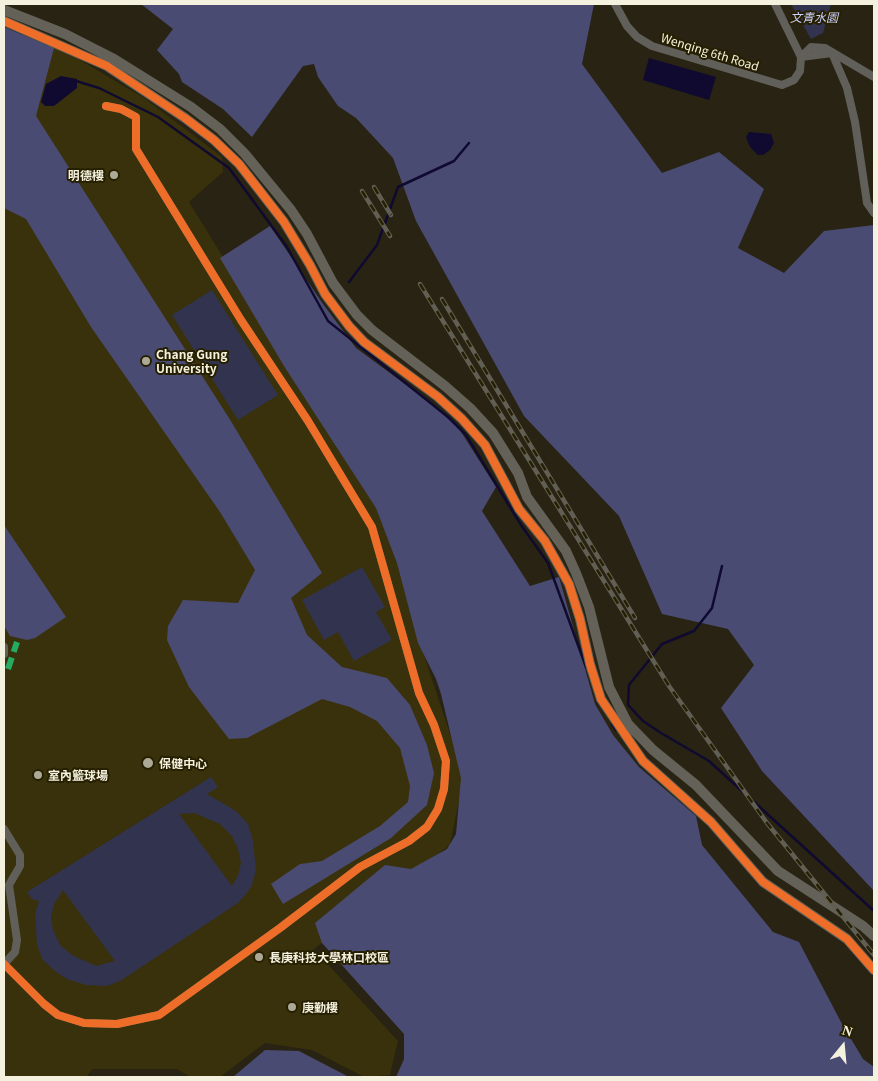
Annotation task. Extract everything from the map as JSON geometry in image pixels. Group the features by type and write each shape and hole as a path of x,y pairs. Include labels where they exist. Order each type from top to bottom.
{"street":[{"name":"Wenqing 6th Road","path":"615,4 618,13 637,38 659,49 782,85 794,80 800,71 801,58"},
{"path":"775,4 801,58 811,47 825,48 874,77"},
{"path":"4,10 65,34 114,59 192,107 220,129 245,154 292,210 333,283 357,315 372,330 446,386 470,408 501,445 518,473 527,497 566,551 590,607 609,687 628,724 653,750 696,785 778,870 863,926 874,936"},
{"path":"4,21 107,66 185,118 214,140 239,164 284,222 325,294 349,326 364,342 438,397 462,419 485,445 519,509 545,541 569,584 601,698 643,761 710,822 762,882 847,939 874,970"},
{"path":"832,53 848,88 867,203 874,213"},
{"path":"4,828 20,855 20,866 9,885 17,940 15,952 4,964 44,1004 58,1015 84,1022 117,1024 159,1015 280,928 360,867 409,841 427,827 438,809 444,789 446,761 434,725 419,693 372,527 136,149 136,117 122,109 106,106"},
{"path":"4,648 4,654"}],"shaded area":[{"path":"141,4 594,4 582,64 662,173 719,152 764,189 738,248 784,273 824,231 874,225 874,891 762,771 721,708 754,665 728,629 662,614 619,516 524,416 416,221 393,158 356,118 338,106 318,77 314,64 303,66 252,137 223,109 182,82 179,74 157,50 173,29"},
{"path":"4,27 54,48 36,116 229,418 322,573 291,598 307,635 342,667 387,678 410,705 427,745 434,773 427,805 391,838 283,904 271,884 300,864 322,861 380,826 408,802 410,786 400,748 377,721 350,707 322,699 247,738 229,739 189,687 167,640 168,626 183,600 238,603 255,570 220,512 91,327 26,219 4,208"},
{"name":"Chang Gung University","path":"4,29 58,47 144,98 222,157 223,172 189,202 386,520 421,646 464,776 450,845 314,949 398,1041 390,1075 364,1077 312,1050 265,1043 220,1077 190,1077 177,1069 93,1069 86,1077 4,1077"},
{"path":"649,58 716,77 709,100 643,80"},
{"path":"61,76 77,79 77,88 54,106 45,106 41,102 46,84"},
{"path":"749,132 771,134 774,143 770,150 763,155 758,155 750,147 746,137"},
{"path":"270,226 323,304 356,348 420,395 458,427 496,487 482,511 530,586 559,577 595,704 613,735 639,767 696,816 702,845 773,932 799,942 841,1022 863,1059 874,1067 874,1077 396,1077 404,1059 404,1034 322,943 315,923 385,865 411,869 447,849 456,834 461,778 441,694 436,679 418,643 397,563 376,508 284,366 220,258"},
{"path":"4,525 66,617 35,638 27,640 10,636 4,626"},
{"path":"265,1050 299,1051 349,1077 233,1077"}],"green space":[{"name":"文青水園","path":"791,4 831,4 823,33 811,39"},
{"path":"212,290 278,395 238,420 172,315"},
{"path":"362,567 385,607 376,612 392,640 354,661 338,632 324,640 302,600"},
{"path":"211,777 218,787 207,794 236,811 248,824 253,841 256,870 252,885 238,903 120,981 107,986 86,985 67,979 43,960 37,945 35,914 39,901 32,899 27,892","holes":["194,813 220,824 232,836 238,849 241,863 238,876 232,886 179,814","63,890 115,961 96,966 72,955 60,945 53,930 51,917 54,904"]}],"waterway":[{"path":"73,80 99,88 158,117 229,168 287,247 328,321 448,417 466,435 521,525 548,563 586,667"},
{"path":"349,282 377,245 398,187 454,161 469,143"},
{"path":"722,566 712,608 694,631 662,644 629,685 628,705 643,721 709,761 874,911"},
{"path":"612,724 616,730"}],"railway":[{"path":"374,187 391,215"},
{"path":"362,191 390,236"},
{"path":"420,284 669,686 767,823 874,955"},
{"path":"442,299 635,618"}],"marked path":[{"path":"8,669 17,642"}],"cycle path":[{"path":"4,21 107,66 185,118 214,140 239,164 284,222 325,294 349,326 364,342 438,397 462,419 485,445 519,509 545,541 569,584 601,699 643,761 711,822 763,882 847,939 874,970"},
{"path":"4,964 44,1004 58,1015 84,1023 117,1024 159,1015 280,928 360,867 409,841 427,827 438,809 444,789 446,761 434,725 419,693 372,527 308,421 241,320 136,149 136,117 121,109 106,106"}],"place":[{"name":"明德樓","path":"114,175"},
{"name":"Chang Gung University","path":"146,361"},
{"name":"保健中心","path":"148,763"},
{"name":"室內籃球場","path":"38,775"},
{"name":"長庚科技大學林口校區","path":"259,957"},
{"name":"庚勤樓","path":"292,1007"}]}
